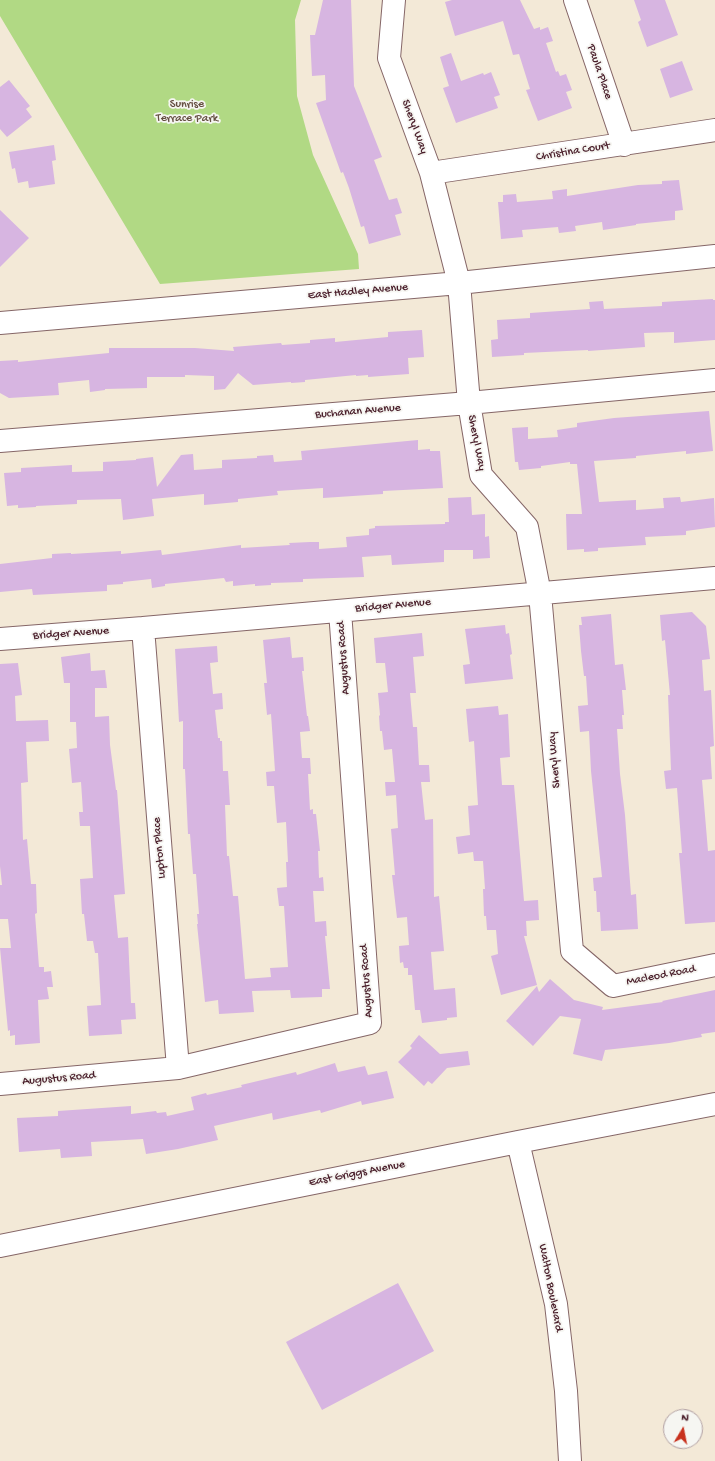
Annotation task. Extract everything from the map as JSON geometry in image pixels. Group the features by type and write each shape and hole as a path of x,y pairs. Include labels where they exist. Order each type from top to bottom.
{"street":[{"name":"Sheryl Way","path":"394,0 389,58 431,174 459,283 468,403 481,475 527,527 540,594 572,951"},
{"name":"Paula Place","path":"575,0 624,145"},
{"name":"Christina Court","path":"431,174 715,130"},
{"name":"East Hadley Avenue","path":"0,323 459,283 715,256"},
{"name":"Buchanan Avenue","path":"0,441 468,403 715,380"},
{"name":"Bridger Avenue","path":"0,639 715,578"},
{"name":"Augustus Road","path":"0,1084 178,1068 370,1023 340,611"},
{"name":"Lupton Place","path":"143,628 178,1068"},
{"name":"Macleod Road","path":"572,951 613,986 715,965"},
{"name":"East Griggs Avenue","path":"0,1246 715,1104"},
{"name":"Walton Boulevard","path":"518,1142 556,1304 566,1391 570,1461"}],"green space":[{"name":"Sunrise Terrace Park","path":"0,0 301,0 295,20 297,96 313,155 358,254 359,269 160,284 0,16"}],"building":[{"path":"323,0 351,0 354,86 382,157 374,160 389,200 397,198 402,213 395,215 401,235 369,244 364,226 361,227 349,188 343,172 341,173 316,103 326,100 325,75 312,76 310,35 315,35"},
{"path":"452,0 520,0 534,29 540,27 540,30 548,27 553,41 546,43 556,72 558,71 560,76 566,74 572,90 566,92 572,108 538,121 526,90 530,89 519,54 513,55 503,21 455,36 445,2"},
{"path":"634,0 665,0 678,35 647,47 638,22 641,20"},
{"path":"451,53 461,81 483,73 484,75 491,72 500,95 494,97 498,108 456,123 443,88 449,86 440,57"},
{"path":"682,61 693,90 670,98 660,69"},
{"path":"9,80 30,106 26,109 32,117 7,137 0,129 0,87"},
{"path":"54,145 56,160 52,161 55,184 29,188 28,181 18,183 15,168 12,169 9,152"},
{"path":"679,180 683,210 675,211 675,220 636,224 603,230 602,222 575,226 576,231 559,233 558,227 522,230 523,237 501,239 498,202 503,202 503,195 516,194 517,202 553,199 552,191 567,189 567,196 638,185 662,184 662,181"},
{"path":"0,210 29,238 0,267"},
{"path":"715,300 715,340 674,343 674,332 644,333 645,347 524,353 524,355 492,357 491,340 498,339 497,320 530,318 530,313 590,309 589,302 603,301 604,309 662,306 662,302"},
{"path":"422,330 424,357 408,358 409,374 368,377 368,375 356,375 305,380 305,382 253,385 238,373 225,389 214,390 214,376 185,375 185,377 147,377 147,388 105,389 90,392 89,380 58,383 59,395 9,398 0,393 0,361 18,360 18,362 109,353 109,348 195,348 234,351 233,347 281,343 282,345 310,343 310,340 335,338 335,342 388,337 388,332"},
{"path":"709,411 713,451 686,454 686,451 636,456 636,458 594,461 599,502 636,500 636,510 664,508 663,498 680,497 681,502 714,498 715,527 686,531 686,535 645,537 646,545 598,548 598,551 584,552 584,549 567,550 566,514 582,514 577,464 570,464 570,462 541,466 541,468 519,470 518,462 515,462 512,428 528,427 528,439 558,437 557,430 577,427 577,423 614,418"},
{"path":"418,440 418,450 430,449 430,451 440,451 443,488 383,491 383,494 323,498 323,488 277,491 278,495 238,499 238,502 204,505 204,494 152,499 154,516 123,520 121,499 77,500 77,504 36,507 18,508 18,505 7,506 4,473 21,472 21,468 72,465 72,472 103,471 103,462 136,460 153,457 157,487 181,455 193,454 194,470 222,468 222,460 257,458 257,456 273,455 274,462 302,460 301,451"},
{"path":"471,497 472,515 485,514 485,537 489,536 490,558 473,559 473,550 444,550 444,562 392,565 391,555 362,557 364,577 303,579 303,582 271,583 271,585 255,586 255,584 233,586 233,581 226,582 224,578 165,584 165,586 152,588 151,579 107,585 107,591 33,595 32,589 0,592 0,564 52,558 52,554 71,553 121,551 121,554 161,550 162,555 241,545 241,548 290,545 289,543 310,542 319,542 319,549 347,547 346,537 369,535 369,529 375,528 375,526 445,524 445,522 449,522 448,498"},
{"path":"692,612 706,626 710,659 702,660 704,691 711,690 714,746 710,747 712,779 702,780 708,851 715,850 715,922 685,924 679,853 682,853 677,788 666,789 664,771 671,770 668,695 670,695 665,640 662,641 660,615"},
{"path":"611,614 615,665 623,664 626,690 622,690 624,715 622,715 623,729 617,729 631,895 636,894 638,929 601,931 600,912 597,912 596,891 594,891 593,878 602,877 591,771 589,731 580,732 578,706 588,705 586,676 584,676 579,625 582,625 581,617"},
{"path":"505,625 506,634 509,633 513,679 465,684 463,665 470,664 465,629"},
{"path":"422,633 424,656 413,657 416,693 410,693 413,727 417,727 419,765 429,765 430,782 421,782 425,820 433,819 434,897 439,896 444,951 431,952 434,990 455,988 457,1017 447,1018 447,1020 422,1023 420,1010 415,1010 412,975 408,975 408,968 404,968 403,962 400,963 399,946 409,945 407,917 397,918 392,875 395,875 391,829 398,828 396,795 386,796 385,782 395,782 392,749 384,750 382,731 380,731 378,693 388,692 385,663 376,663 374,638"},
{"path":"290,637 292,658 303,657 304,671 302,671 310,731 300,732 302,758 310,758 311,774 308,774 310,810 313,809 313,814 316,814 320,851 318,851 319,878 323,877 324,891 313,891 315,922 326,921 327,936 325,936 330,989 322,989 322,997 291,998 290,990 252,991 254,1012 219,1014 218,1000 205,1002 197,924 197,914 199,914 196,874 193,874 190,834 188,834 185,769 183,769 183,721 179,722 175,649 217,646 218,662 210,663 213,694 222,693 223,709 215,710 218,738 222,741 223,771 228,771 230,805 225,805 227,856 229,856 233,896 238,896 245,979 271,977 270,968 288,967 284,906 279,906 277,888 287,887 286,862 288,862 286,822 277,823 274,786 267,786 266,772 275,771 271,714 267,715 264,683 267,683 263,640"},
{"path":"90,653 91,671 105,670 107,688 95,688 95,717 109,716 110,745 117,790 125,894 114,895 118,938 128,937 131,1003 135,1003 136,1019 121,1020 122,1034 89,1036 87,1006 101,1005 98,953 95,953 93,941 87,941 84,914 82,914 80,879 93,878 90,826 80,826 79,812 83,812 81,782 72,783 69,749 77,748 76,722 70,722 70,683 64,683 61,657"},
{"path":"18,663 22,695 15,696 16,721 48,720 49,741 26,742 28,782 21,783 23,840 27,839 31,884 36,884 37,913 35,914 39,967 44,967 44,972 51,971 53,987 47,987 49,999 38,1000 40,1043 15,1045 15,1035 10,1036 10,1030 8,1031 0,948 11,948 8,919 0,919 0,885 2,885 0,866 0,664"},
{"path":"498,706 499,715 508,714 510,757 500,758 502,785 514,785 524,901 538,900 539,920 526,921 527,936 524,936 537,985 501,995 491,956 498,954 496,930 487,930 486,916 484,916 483,889 485,889 483,861 474,861 473,852 458,854 456,837 470,835 468,806 478,805 474,741 469,742 466,709"},
{"path":"550,979 574,1000 603,1007 602,1010 663,1002 662,1001 715,990 715,1032 701,1034 702,1037 669,1043 605,1050 602,1061 573,1054 581,1019 560,1016 533,1046 506,1021 537,986 539,992"},
{"path":"419,1035 440,1054 468,1051 470,1065 447,1068 432,1084 428,1081 424,1086 398,1062 412,1048 410,1046"},
{"path":"335,1063 338,1072 365,1066 368,1075 387,1071 394,1098 362,1105 361,1101 321,1113 320,1110 273,1120 272,1113 214,1126 218,1140 146,1154 143,1139 91,1142 92,1156 61,1158 60,1149 19,1152 17,1118 58,1116 58,1111 131,1106 131,1114 156,1111 157,1113 166,1112 167,1116 194,1110 191,1097 242,1087 241,1085 296,1072 297,1075"},
{"path":"398,1283 434,1351 322,1410 286,1342"}]}
